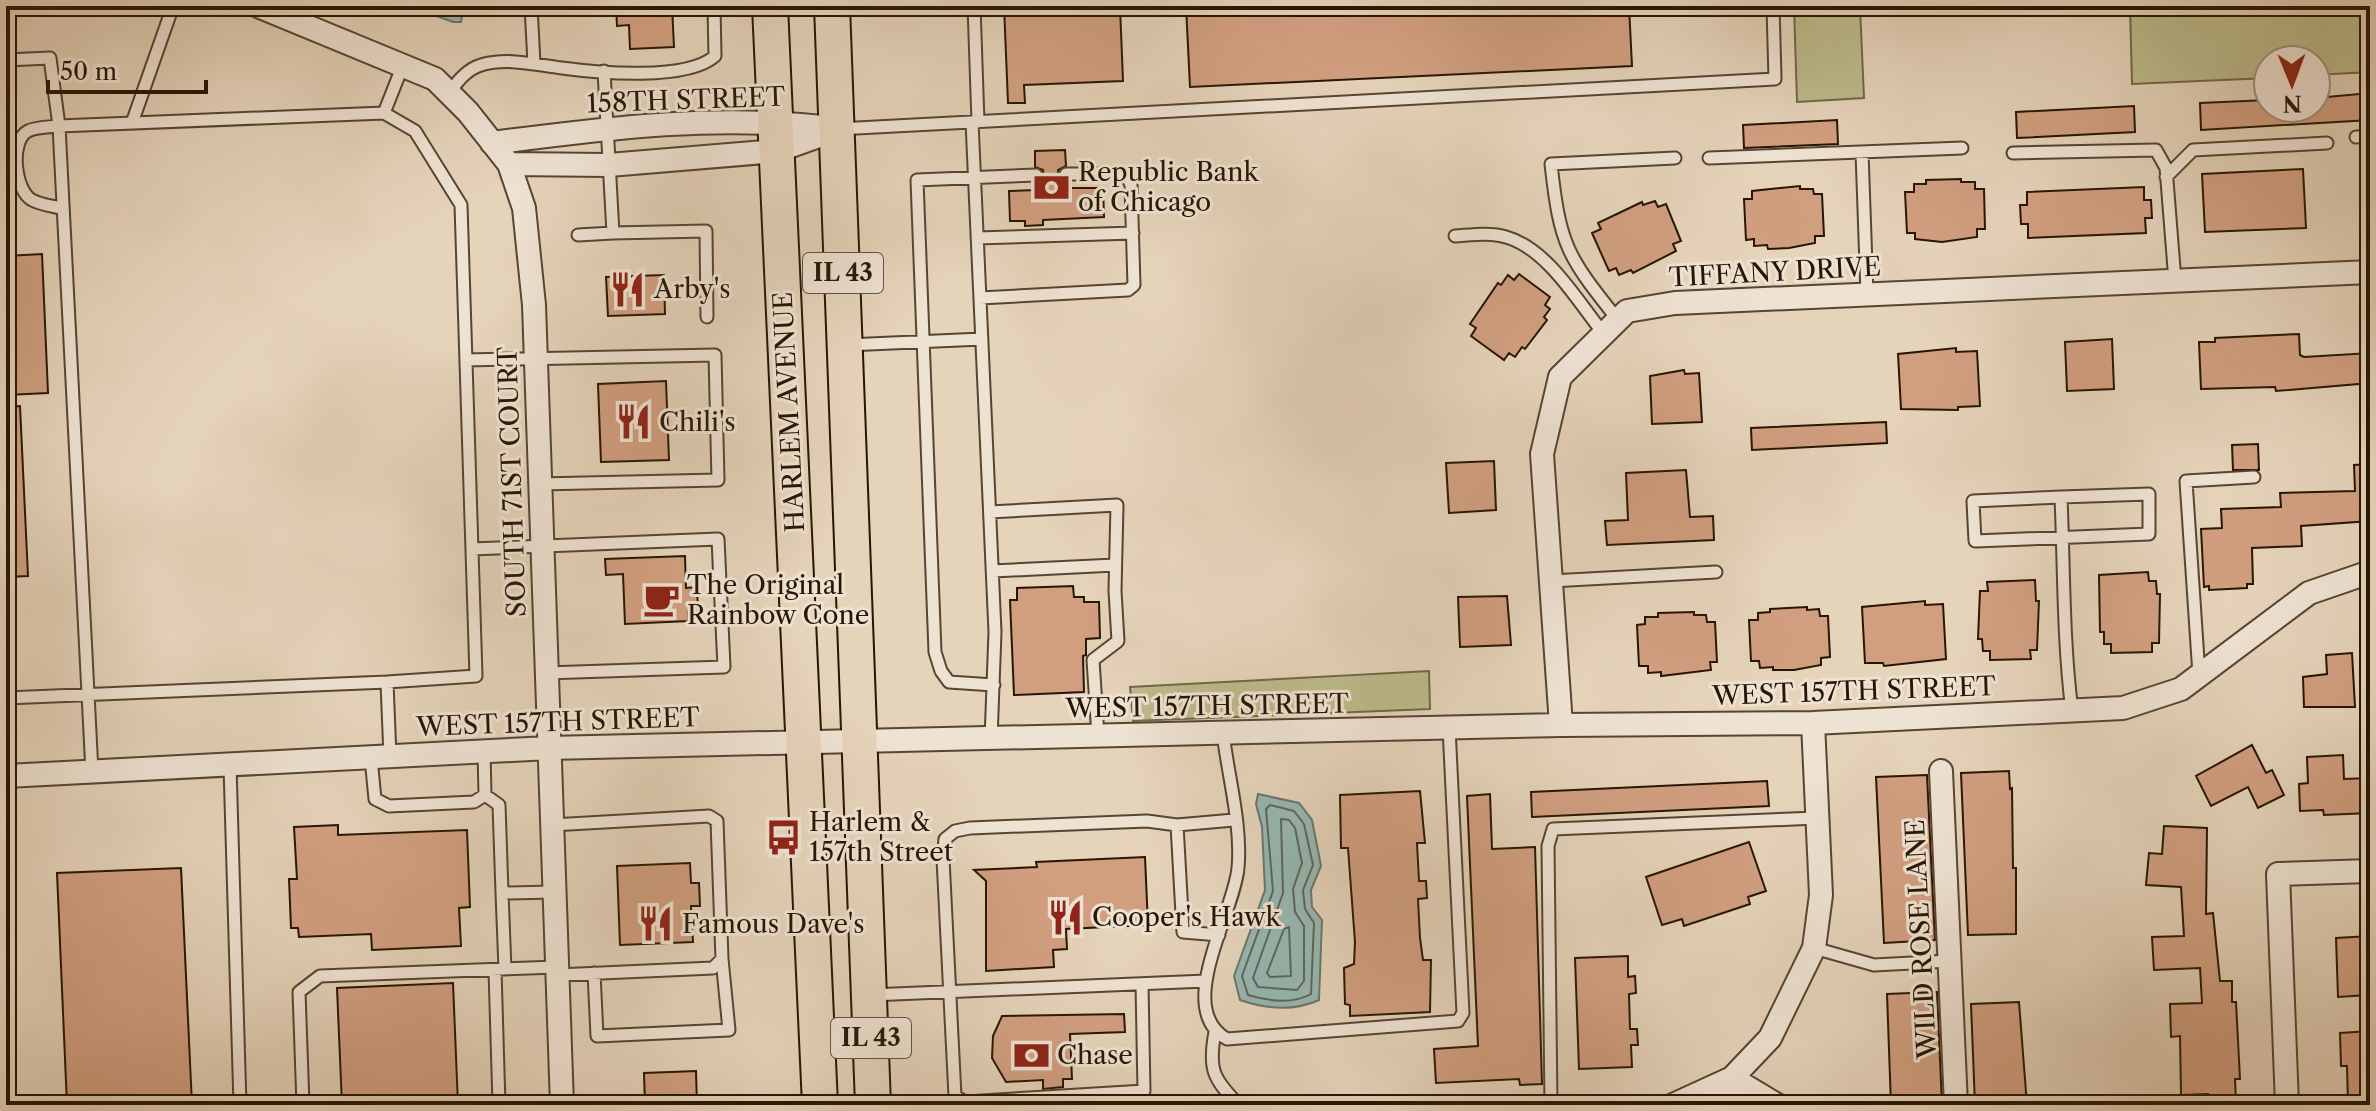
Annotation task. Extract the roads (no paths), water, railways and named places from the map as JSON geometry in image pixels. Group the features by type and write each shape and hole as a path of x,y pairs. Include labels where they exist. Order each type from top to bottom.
{"main road":[{"name":"HARLEM AVENUE","path":"770,6 820,1105"},
{"name":"IL 43","path":"832,6 873,1105"}],"street":[{"name":"SOUTH 71ST COURT","path":"258,6 435,79 509,164 524,208 535,360 562,1105"},
{"name":"158TH STREET","path":"492,143 608,128 776,136"},
{"name":"158TH STREET","path":"509,164 609,165 776,136 838,129"},
{"name":"TIFFANY DRIVE","path":"1561,725 1542,454 1560,377 1627,311 1675,303 2370,272"},
{"name":"WEST 157TH STREET","path":"6,776 549,748 1561,725 1813,723 2123,708 2181,689 2309,593 2370,572"},
{"path":"1673,1105 1732,1078 1770,1038 1814,948 1821,895 1813,723"},
{"name":"WILD ROSE LANE","path":"1941,771 1956,1105"},
{"path":"2287,1105 2278,874 2370,871"},
{"path":"1732,1078 1733,1105"},
{"path":"1732,1078 1777,1105"}],"lane":[{"path":"132,123 173,6"},
{"path":"531,6 534,63"},
{"path":"449,93 461,77 481,65 534,63 604,71 658,71 703,66 715,56 714,6"},
{"path":"974,6 977,238 993,571 991,739"},
{"path":"838,129 1775,79 1773,6"},
{"path":"1909,6 1944,6"},
{"path":"6,34 7,60 50,58 59,126 92,772"},
{"path":"384,113 404,64"},
{"path":"604,71 613,233"},
{"path":"6,698 476,676 461,205 415,131 384,113 59,126 27,131 19,140 17,154 24,192 31,200 63,209"},
{"path":"2356,137 2370,136"},
{"path":"2166,177 2193,150 2327,143"},
{"path":"1709,158 1962,148"},
{"path":"2013,153 2156,150 2166,177 2175,281"},
{"path":"1862,152 1867,294"},
{"path":"1611,327 1566,250 1557,223 1551,164 1675,158"},
{"path":"980,298 1128,290 1134,285 1131,185 1126,174 1066,174"},
{"path":"994,685 949,682 941,671 935,652 917,180 1036,175"},
{"path":"578,235 706,231 707,317"},
{"path":"977,238 1133,233"},
{"path":"1455,236 1507,237 1524,247 1561,279 1611,327"},
{"path":"846,345 982,339"},
{"path":"466,360 715,355 718,480 540,484"},
{"path":"2199,676 2186,481 2254,477"},
{"path":"2149,494 2149,534 1975,541 1973,501 2061,497 2149,494"},
{"path":"2061,497 2072,711"},
{"path":"990,512 1117,505 1115,565 1118,641 1093,660 1098,736"},
{"path":"472,549 718,539 724,667 546,673"},
{"path":"993,571 1115,565"},
{"path":"1551,581 1716,572"},
{"path":"387,682 375,799 389,806 474,802 485,795"},
{"path":"1223,733 1238,869 1206,981 1207,1020 1215,1032 1227,1039 1458,1021 1463,1013 1449,728"},
{"path":"484,751 485,795"},
{"path":"230,766 240,1105"},
{"path":"485,795 499,805 502,893 499,1105"},
{"path":"552,825 709,816 717,821 722,959 729,1030 597,1036 594,973"},
{"path":"1551,1105 1548,846 1553,829 1817,818"},
{"path":"1142,984 1144,1091 965,1102 955,1096 943,859 945,839 955,831 1147,821 1177,825 1234,820"},
{"path":"1177,825 1183,932 1219,935"},
{"path":"502,893 554,892"},
{"path":"1814,948 1874,965 1950,961"},
{"path":"303,1105 299,992 320,976 500,969 594,973 713,968 722,959"},
{"path":"869,995 1206,981"},
{"path":"1215,1032 1210,1058 1217,1084 1239,1105"}],"water":[{"path":"409,6 464,6 461,22 453,22"},
{"path":"1258,794 1299,803 1312,820 1321,866 1311,890 1312,907 1322,920 1319,1000 1289,1008 1240,1000 1234,976 1265,890 1262,827 1256,804"}],"place":[{"name":"Republic Bank of Chicago","path":"1052,187"},
{"name":"Arby's","path":"628,289"},
{"name":"Chili's","path":"633,422"},
{"name":"The Original Rainbow Cone","path":"661,600"},
{"name":"Harlem & 157th Street","path":"783,837"},
{"name":"Cooper's Hawk","path":"1066,917"},
{"name":"Famous Dave's","path":"656,924"},
{"name":"Chase","path":"1031,1055"}]}
